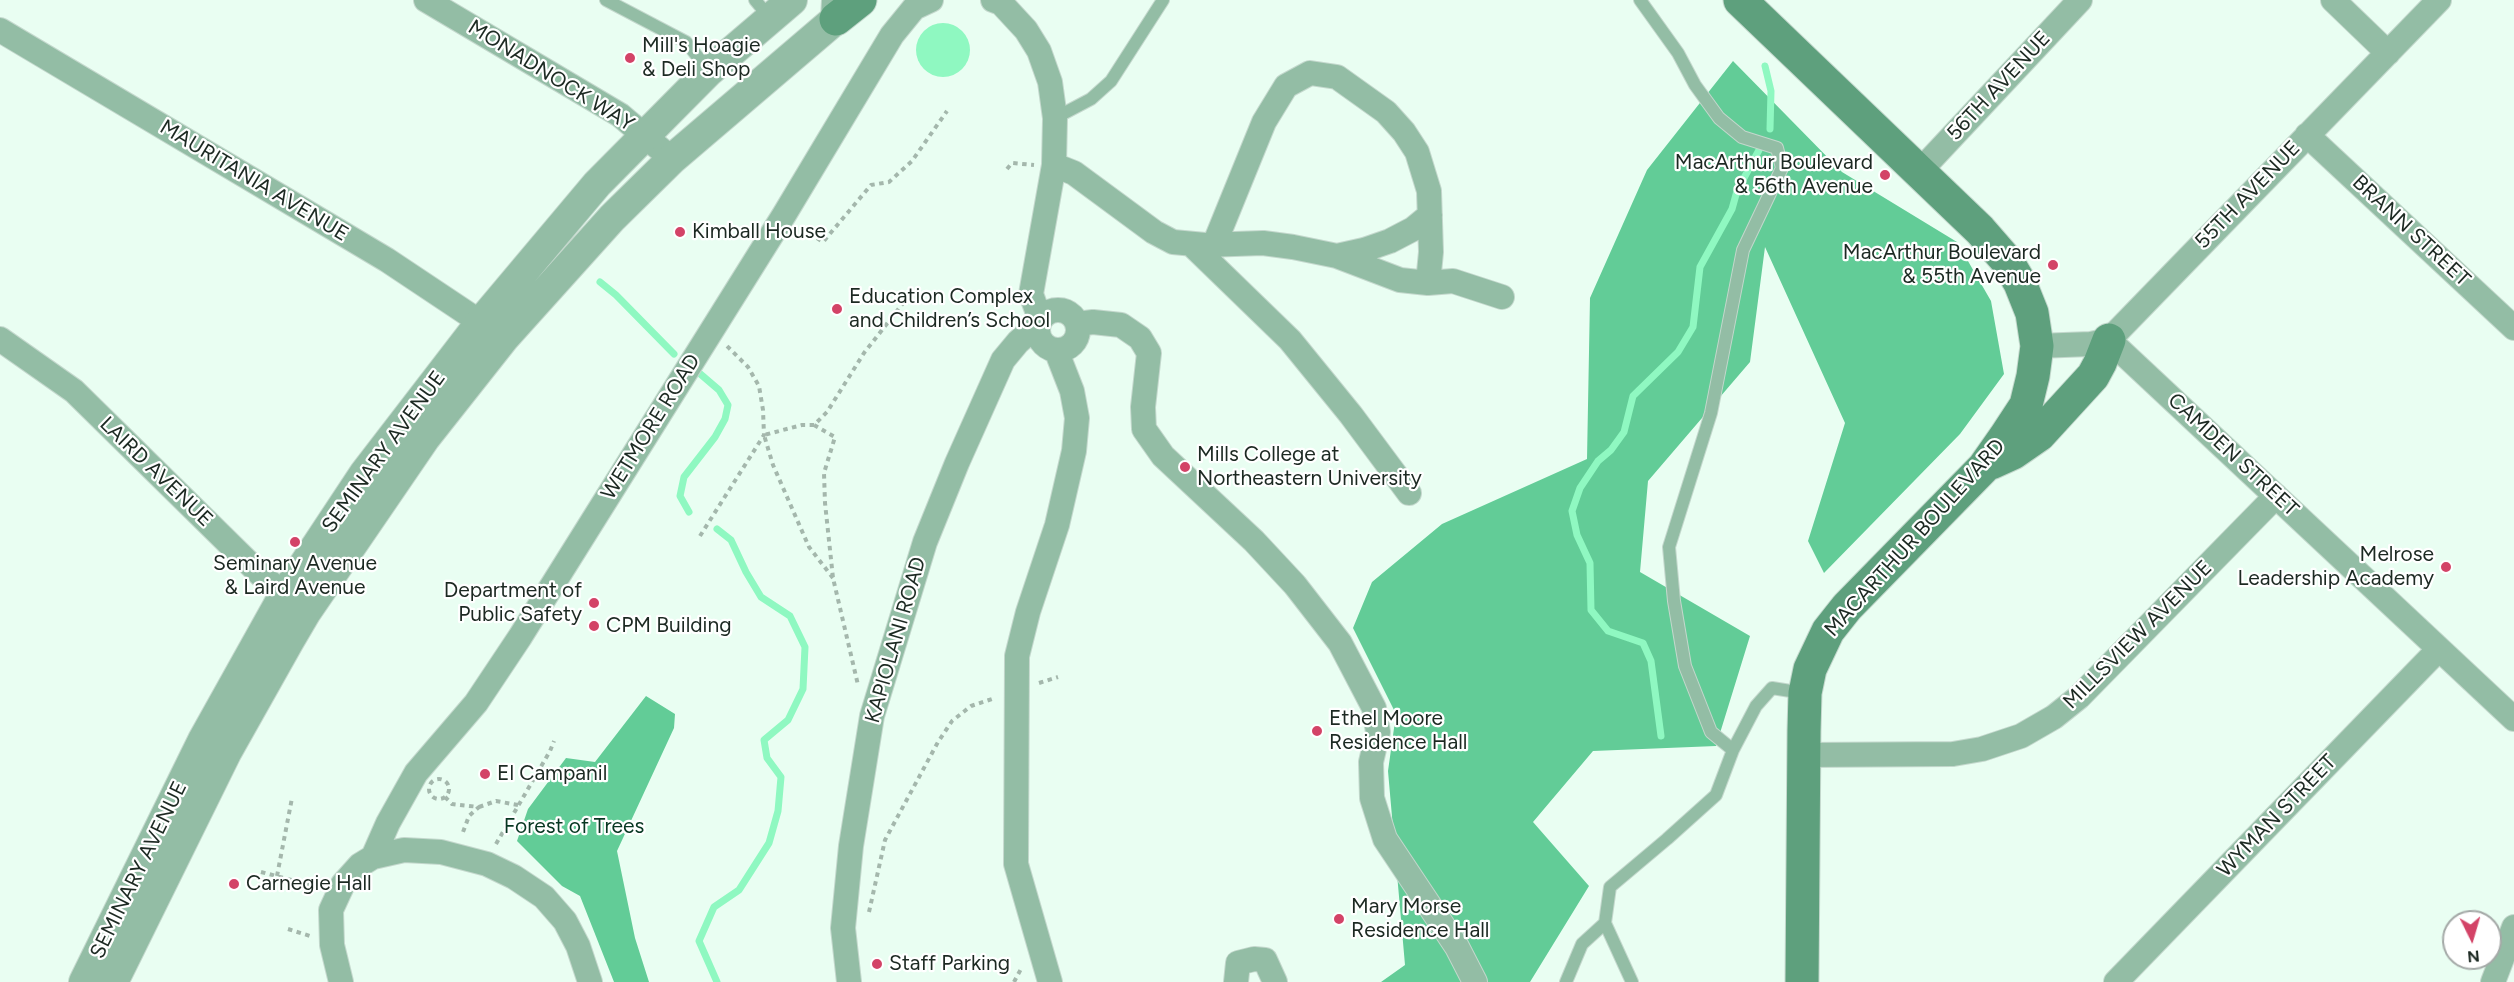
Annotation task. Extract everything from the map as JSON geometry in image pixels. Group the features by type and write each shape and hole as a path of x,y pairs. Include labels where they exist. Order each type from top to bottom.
{"main road":[{"name":"MACARTHUR BOULEVARD","path":"1743,1 1980,230 2007,261 2020,283 2032,313 2037,346 2026,405 1984,467 1869,584 1828,632 1810,669 1805,693 1803,755 1802,982"},
{"path":"1984,467 2013,453 2039,435 2093,376 2109,340"}],"street":[{"name":"MONADNOCK WAY","path":"426,0 620,115 672,159"},
{"name":"WETMORE ROAD","path":"373,857 388,823 416,773 476,703 495,675 784,216 892,35 914,8 931,0"},
{"path":"993,0 1001,3 1026,30 1039,51 1050,82 1055,118 1031,294 1039,322 1041,342 1056,350 1063,350 1074,343 1078,330 1070,313 1057,309 1044,314 1039,322"},
{"name":"56TH AVENUE","path":"1919,172 2080,0"},
{"path":"2333,0 2388,52"},
{"name":"55TH AVENUE","path":"2109,340 2439,0"},
{"name":"SEMINARY AVENUE","path":"493,330 597,184 773,6"},
{"name":"SEMINARY AVENUE","path":"113,982 226,753 295,603 364,474 493,330 672,159 844,6"},
{"name":"MAURITANIA AVENUE","path":"0,30 387,260 493,330"},
{"path":"1203,244 1286,86 1310,73 1337,77 1386,112 1404,132 1424,168 1429,191 1430,215 1431,252 1428,283"},
{"name":"BRANN STREET","path":"2307,135 2514,328"},
{"path":"1048,166 1074,173 1154,232 1173,242 1263,243 1337,256 1401,280 1428,283 1453,281 1502,297"},
{"path":"1337,256 1365,250 1390,241 1413,229 1430,215"},
{"path":"1203,244 1290,340 1351,415 1408,493"},
{"name":"KAPIOLANI ROAD","path":"847,981 843,928 851,846 872,716 925,542 957,463 1003,360 1039,322"},
{"path":"1077,324 1093,322 1121,325 1140,338 1149,353 1144,429 1163,456 1254,541 1295,585 1340,643 1374,708 1378,732 1371,762 1372,798 1385,838 1457,947 1475,982"},
{"name":"LAIRD AVENUE","path":"0,339 74,391 295,603"},
{"path":"2037,346 2091,344 2109,340"},
{"name":"CAMDEN STREET","path":"2109,340 2514,719"},
{"path":"1050,982 1016,864 1017,656 1028,612 1059,515 1074,451 1077,418 1072,391 1056,350"},
{"name":"MILLSVIEW AVENUE","path":"1803,755 1953,754 1982,749 2021,736 2054,717 2079,697 2276,496"},
{"name":"SEMINARY AVENUE","path":"84,982 203,740 295,603"},
{"name":"WYMAN STREET","path":"2116,982 2439,649"},
{"path":"341,982 332,945 331,910 342,884 373,857 404,850 441,852 487,864 514,877 544,897 565,921 578,946 590,982"},
{"path":"2493,982 2514,927"},
{"path":"1236,982 1238,963 1254,959 1265,960 1275,982"}],"lane":[{"path":"606,0 686,42 709,71"},
{"path":"1055,118 1091,99 1111,81 1163,0"},
{"path":"1640,0 1719,118 1742,137 1777,148 1782,168 1743,250 1711,413 1669,547 1674,601 1685,666 1711,732 1733,750"},
{"path":"1632,982 1605,923 1610,887 1716,795 1733,750 1756,706 1772,688 1805,693"},
{"path":"1566,982 1582,944 1605,923"}],"path":[{"path":"784,216 823,242 871,185 889,182 912,161 947,111"},
{"path":"1007,169 1012,162 1048,166"},
{"path":"814,425 827,412 864,353 904,302"},
{"path":"711,331 748,367 759,386 764,435 773,465 809,547 833,578"},
{"path":"700,536 764,435 802,425 814,425 835,437 824,473 833,578 860,696"},
{"path":"1040,683 1058,676"},
{"path":"868,917 885,840 938,742 951,721 971,706 999,697"},
{"path":"487,864 501,831 550,752 554,741"},
{"path":"438,779 447,782 449,789 446,797 435,799 430,795 428,788 432,781 438,779"},
{"path":"446,797 452,804 479,807"},
{"path":"277,876 292,798"},
{"path":"463,832 469,816 479,807 496,801 518,805"},
{"path":"261,872 319,887"},
{"path":"288,929 314,937"}],"green space":[{"path":"1733,61 1842,172 1957,242 1991,301 2004,374 1960,434 1824,573 1808,541 1845,423 1765,247 1750,362 1648,481 1640,572 1750,636 1716,746 1593,751 1533,822 1589,886 1530,982 1381,982 1405,965 1388,771 1396,714 1353,628 1372,582 1442,524 1587,459 1590,298 1647,170"},
{"name":"Forest of Trees","path":"646,696 675,714 674,728 617,851 635,938 649,982 614,982 580,896 562,886 517,841 528,809 566,758 595,762"}],"shaded area":[{"path":"938,23 948,23 958,27 966,35 970,50 966,65 958,73 948,77 938,77 928,73 920,65 916,55 916,45 920,35 928,27"}],"waterway":[{"path":"1765,66 1771,91 1770,129"},
{"path":"1661,736 1651,661 1643,643 1608,631 1591,610 1590,563 1577,535 1572,511 1580,488 1598,461 1611,450 1624,432 1633,396 1678,352 1693,327 1700,267 1732,209 1737,191 1759,150"},
{"path":"600,282 616,295 674,354"},
{"path":"689,512 680,496 684,477 715,437 725,419 728,405 719,390 698,372"},
{"path":"717,529 731,540 761,597 790,616 805,647 803,689 788,720 764,740 767,758 781,777 778,811 769,843 739,890 714,907 699,941 717,982"}],"place":[{"name":"Mill's Hoagie & Deli Shop","path":"630,58"},
{"name":"MacArthur Boulevard & 56th Avenue","path":"1885,175"},
{"name":"Kimball House","path":"680,232"},
{"name":"MacArthur Boulevard & 55th Avenue","path":"2053,265"},
{"name":"Education Complex and Children’s School","path":"837,309"},
{"name":"Mills College at Northeastern University","path":"1185,467"},
{"name":"Seminary Avenue & Laird Avenue","path":"295,542"},
{"name":"Melrose Leadership Academy","path":"2446,567"},
{"name":"Department of Public Safety","path":"594,603"},
{"name":"CPM Building","path":"594,626"},
{"name":"Ethel Moore Residence Hall","path":"1317,731"},
{"name":"El Campanil","path":"485,774"},
{"name":"Carnegie Hall","path":"234,884"},
{"name":"Mary Morse Residence Hall","path":"1339,919"},
{"name":"Staff Parking","path":"877,964"}]}
